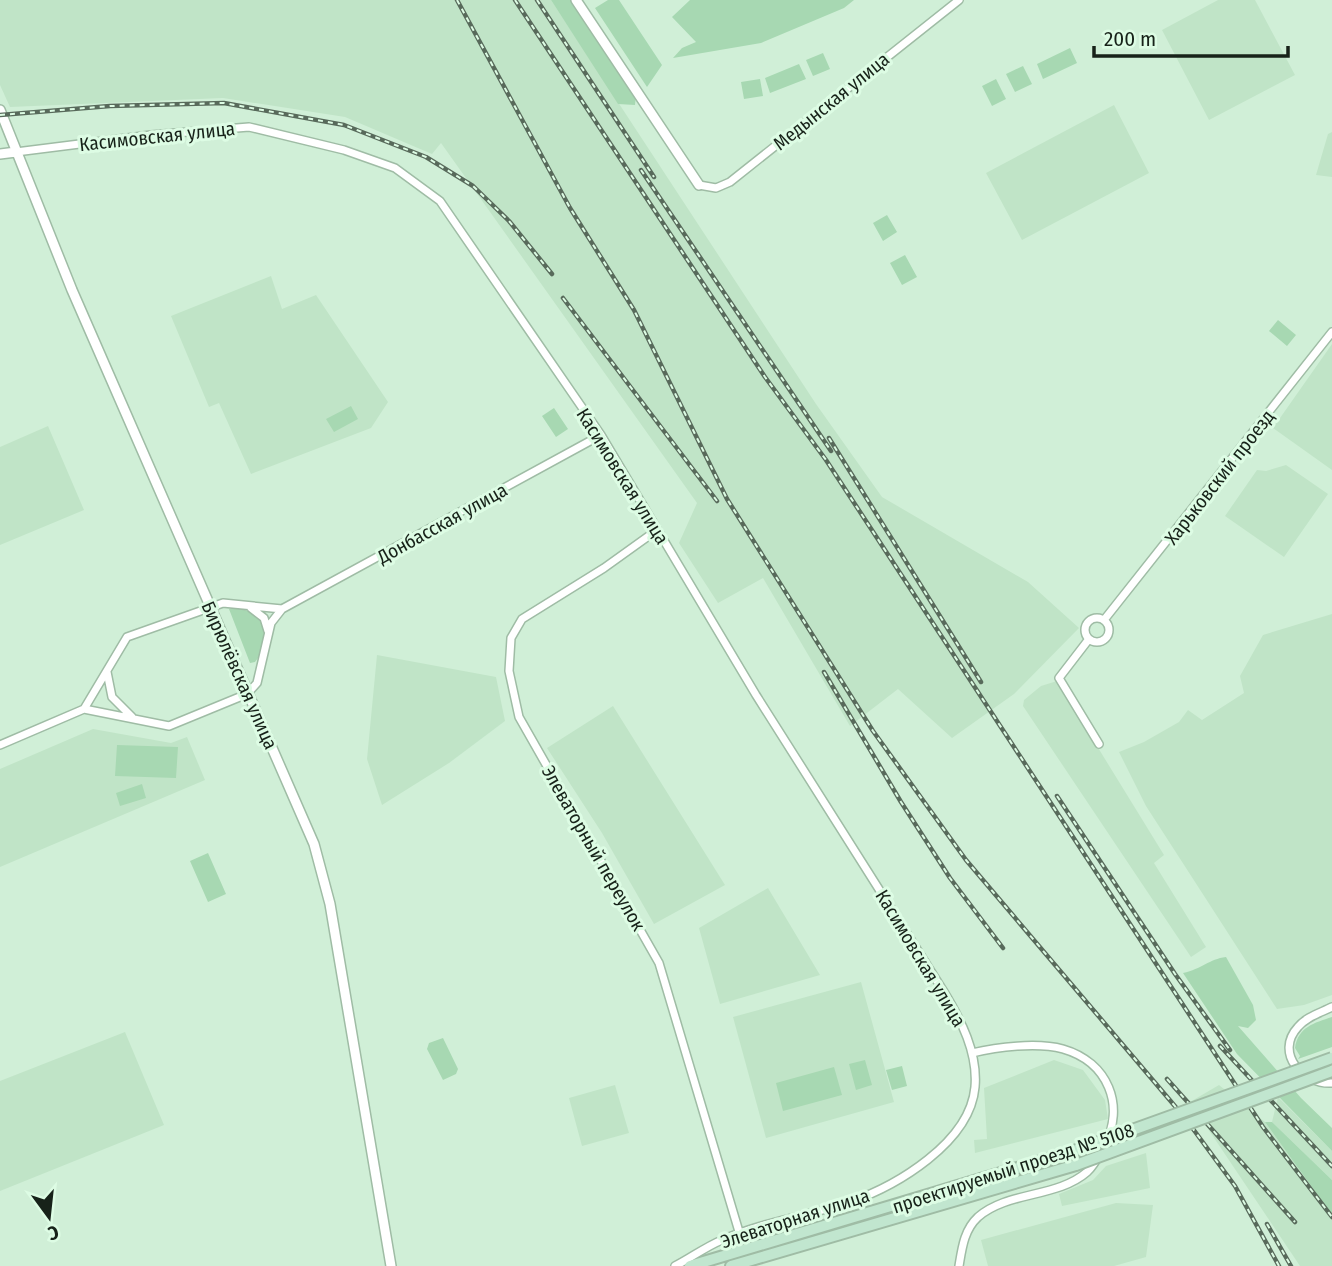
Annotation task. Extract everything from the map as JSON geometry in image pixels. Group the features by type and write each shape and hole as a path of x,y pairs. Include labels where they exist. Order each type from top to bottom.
{"main road":[{"name":"проектируемый проезд № 5108","path":"690,1266 1071,1153 1332,1058"},
{"name":"проектируемый проезд № 5108","path":"731,1266 1076,1165 1332,1071"}],"street":[{"path":"576,0 699,185"},
{"name":"Медынская улица","path":"699,185 716,188 730,182 958,0"},
{"name":"Бирюлёвская улица","path":"0,110 72,290 318,859 330,904 391,1266"},
{"name":"Касимовская улица","path":"16,152 151,135 249,127 344,150 395,168 440,201 601,435 756,695 944,992 963,1027 972,1053 974,1093 968,1109 946,1141"},
{"path":"0,154 16,152"},
{"name":"Харьковский проезд","path":"1104,620 1332,332"},
{"name":"Донбасская улица","path":"282,609 601,435"},
{"name":"Элеваторный переулок","path":"657,530 604,568 522,619 511,638 509,681 519,717 659,963 740,1235"},
{"path":"84,709 127,637 223,603 282,609"},
{"path":"246,606 264,618 268,639"},
{"path":"0,745 84,709 169,726 247,694 257,683 274,618 282,609"},
{"path":"1092,618 1104,620 1109,628 1107,638 1098,642 1089,639 1085,634 1087,622 1092,618"},
{"path":"1089,639 1059,678 1099,744"},
{"path":"107,671 112,697 136,719"},
{"path":"1332,1007 1303,1021 1292,1035 1289,1048 1292,1060 1302,1074 1318,1082 1332,1083"},
{"path":"959,1266 964,1238 977,1218 993,1207 1070,1183 1084,1175 1106,1143 1115,1116 1113,1094 1103,1076 1070,1052 1042,1047 972,1053"},
{"name":"Элеваторная улица","path":"675,1266 723,1240 885,1188 912,1172 946,1141"},
{"path":"760,1266 765,1259 783,1251"}],"shaded area":[{"path":"0,0 551,0 816,404 882,497 1028,582 1079,628 1014,694 952,738 898,689 850,726 763,578 718,603 679,543 697,503 441,143 432,154 345,117 223,98 10,107 0,85"},
{"path":"551,0 573,0 636,95 635,105 618,104"},
{"path":"608,0 619,0 662,65 647,87 595,8"},
{"path":"690,0 854,0 844,8 761,43 673,58 682,48 696,42 672,17"},
{"path":"1218,0 1255,0 1295,75 1209,120 1162,30"},
{"path":"1070,48 1077,63 1043,79 1037,64"},
{"path":"823,53 830,69 813,76 806,60"},
{"path":"799,64 806,79 770,93 765,78"},
{"path":"1023,66 1032,84 1015,92 1006,74"},
{"path":"760,79 763,96 744,99 741,82"},
{"path":"996,79 1006,99 992,106 982,86"},
{"path":"1114,105 1149,173 1022,240 986,173"},
{"path":"1332,132 1332,177 1316,175 1328,134"},
{"path":"887,215 897,232 883,241 873,223"},
{"path":"905,255 917,277 902,285 890,263"},
{"path":"271,276 282,309 316,295 388,402 371,428 251,474 219,403 209,407 171,316"},
{"path":"1278,320 1296,335 1287,346 1269,331"},
{"path":"1332,344 1332,470 1273,428"},
{"path":"351,406 358,419 334,432 326,419"},
{"path":"554,408 568,429 556,437 542,416"},
{"path":"48,426 84,510 0,545 0,447"},
{"path":"1286,465 1328,494 1284,557 1225,516 1257,470 1266,471"},
{"path":"229,609 251,612 263,625 265,643 255,662 250,663"},
{"path":"1332,614 1332,995 1304,1005 1277,1009 1146,806 1119,752 1144,742 1179,722 1188,710 1202,720 1244,693 1240,676 1263,635"},
{"path":"377,655 496,677 505,721 449,763 382,805 367,759"},
{"path":"1057,681 1164,855 1154,863 1206,947 1191,957 1023,706 1024,700 1041,686"},
{"path":"613,706 725,885 654,924 602,833 547,748"},
{"path":"93,729 171,743 187,737 205,780 0,867 0,769"},
{"path":"117,745 178,747 176,778 115,776"},
{"path":"142,784 146,798 120,806 116,793"},
{"path":"208,853 226,894 208,902 190,861"},
{"path":"768,888 820,975 720,1004 699,928"},
{"path":"1226,957 1253,1005 1256,1020 1248,1028 1238,1026 1301,1098 1332,1128 1332,1151 1237,1054 1183,973"},
{"path":"861,982 894,1102 766,1138 733,1017"},
{"path":"1332,1017 1332,1047 1298,1059 1300,1056 1295,1048 1303,1031"},
{"path":"125,1032 164,1125 0,1191 0,1081"},
{"path":"443,1038 458,1069 456,1074 443,1080 427,1049 429,1043"},
{"path":"865,1060 872,1085 856,1090 849,1064"},
{"path":"1054,1060 1083,1070 1105,1100 1108,1119 975,1153 974,1140 987,1139 984,1088"},
{"path":"902,1066 907,1086 892,1090 886,1070"},
{"path":"834,1067 842,1095 783,1111 776,1083"},
{"path":"615,1085 629,1133 582,1146 569,1098"},
{"path":"1219,1085 1265,1122 1332,1215 1332,1266 1300,1266 1190,1102"},
{"path":"1278,1097 1332,1151 1332,1180 1272,1122"},
{"path":"1265,1122 1272,1122 1332,1180 1332,1215"},
{"path":"1146,1153 1150,1188 1062,1206 1059,1194 1093,1180 1106,1166"},
{"path":"1116,1203 1153,1205 1146,1257 1114,1266 988,1266 981,1240"}],"railway":[{"path":"457,0 570,208 634,310 727,499 873,731 966,860 1185,1118 1235,1186 1279,1266"},
{"path":"515,0 765,377 826,460 1263,1127 1332,1217"},
{"path":"537,0 654,177"},
{"path":"0,115 110,106 224,103 344,125 426,157 473,186 509,221 552,274"},
{"path":"641,170 831,451"},
{"path":"563,298 717,501"},
{"path":"829,438 981,682"},
{"path":"824,672 901,802 950,878 1003,948"},
{"path":"1057,796 1175,974 1230,1050"},
{"path":"1220,1046 1332,1166"},
{"path":"1167,1079 1295,1222"},
{"path":"1267,1224 1291,1266"}]}
